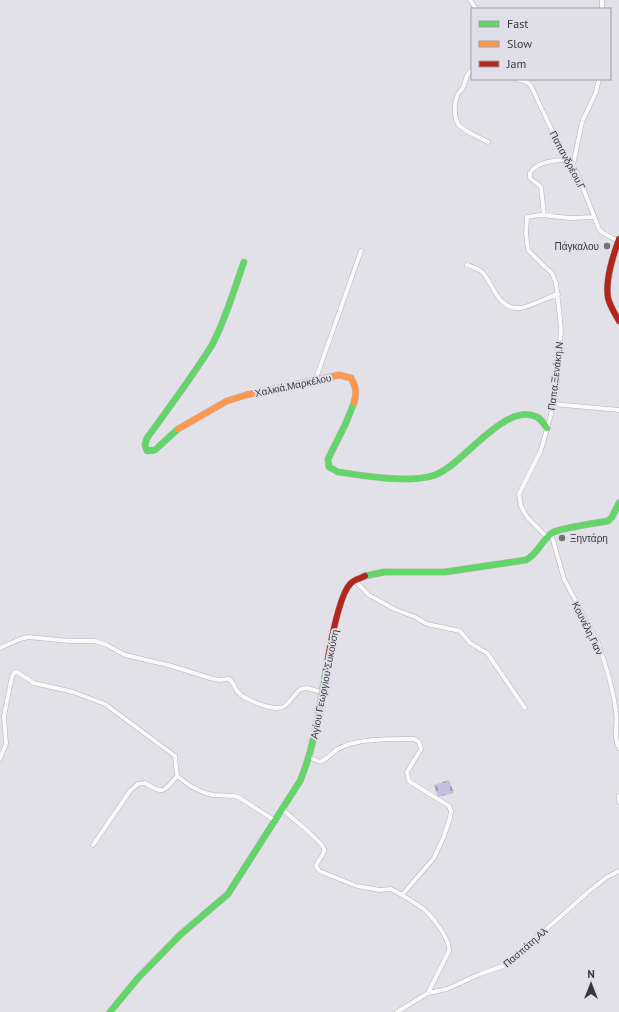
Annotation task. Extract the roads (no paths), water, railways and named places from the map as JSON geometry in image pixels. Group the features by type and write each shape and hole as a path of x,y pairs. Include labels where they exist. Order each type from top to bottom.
{"main road":[{"path":"619,240 609,284 608,296 611,308 619,320"},
{"name":"Χαλκιά.Μαρκέλου","path":"244,262 219,332 174,402 147,438 144,445 146,450 154,450 181,427 227,401 246,395 344,375 353,378 356,384 357,395 351,413 328,458 329,467 334,471 410,478 430,476 439,473 455,462 508,419 526,414 538,416 545,423 547,428"},
{"path":"355,581 384,572 445,572 526,560 535,555 549,535 563,529 608,521 612,518 619,503"},
{"name":"Αγίου Γεωργίου Συκούση","path":"110,1012 138,978 180,935 228,894 300,781 309,757 330,645 342,602 350,583 355,581"}],"street":[{"path":"471,71 466,75 463,88 457,97 455,108 457,120 458,124 463,128 488,142"},
{"name":"Παπανδρέου.Γ","path":"520,80 527,82 531,86 566,160 573,165 600,231 619,240"},
{"path":"573,165 582,122 596,92 599,80"},
{"path":"566,160 549,162 536,166 530,173 530,178 542,189 544,215 570,218 594,217"},
{"name":"Παπα.Ξενάκη.Ν","path":"544,215 527,217 526,234 528,250 544,267 551,271 556,283 561,332 553,404 547,428 536,462 519,494 521,506 528,518 549,535"},
{"path":"315,381 361,251"},
{"path":"468,265 483,274 499,297 506,305 510,307 518,308 528,306 558,294"},
{"path":"553,404 619,410"},
{"name":"Κουνέλη.Γιαν","path":"549,535 564,579 598,643 604,660 616,713 615,736 619,748"},
{"path":"355,581 369,594 394,609 415,617 427,624 460,631 470,643 487,653 525,708"},
{"path":"0,648 28,636 69,641 99,642 124,655 168,665 210,678 219,680 229,679 233,682 238,692 242,696 260,704 275,708 286,705 301,689 307,688 321,692"},
{"path":"0,759 6,744 7,735 4,720 6,703 12,676 13,673 16,672 34,683 73,692 105,704 176,756 177,776 165,790 157,791 145,783 138,784 130,791 93,845"},
{"path":"309,757 320,762 338,749 348,744 360,742 414,739 419,742 421,748 407,772 409,781 449,806 451,811 444,836 434,858 402,895"},
{"path":"177,776 192,787 205,793 240,798 274,820"},
{"path":"619,796 619,802"},
{"path":"282,809 323,846 324,851 316,866 319,871 357,886 380,890 392,889 429,914 449,943 449,951 428,993"},
{"name":"Πασπάτη.Αλ","path":"397,1012 428,993 447,989 480,974 506,965 588,892 607,877 619,871"}],"place":[{"name":"Πάγκαλου","path":"607,246"},
{"name":"Ξηντάρη","path":"562,538"}]}
